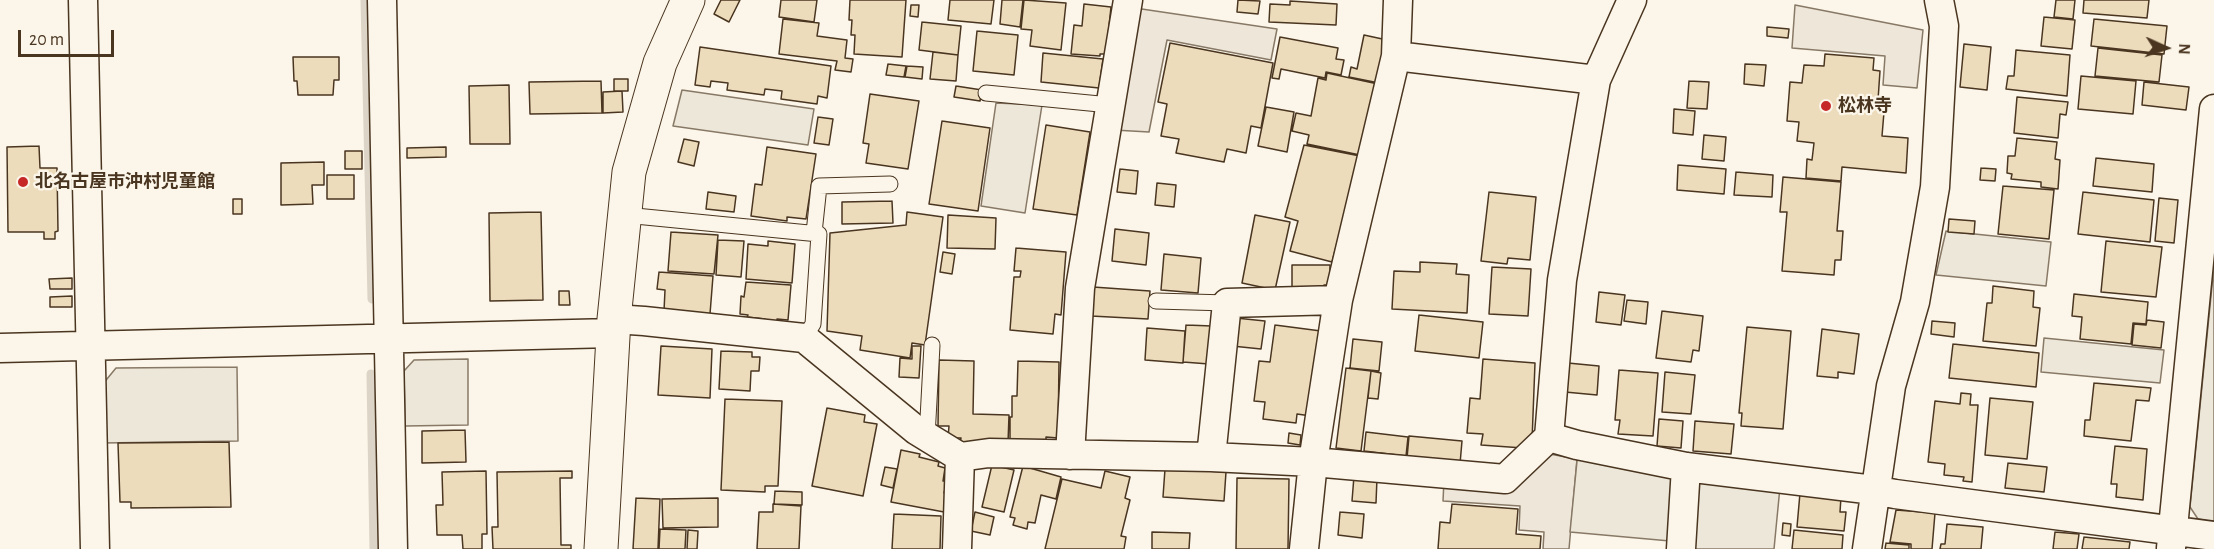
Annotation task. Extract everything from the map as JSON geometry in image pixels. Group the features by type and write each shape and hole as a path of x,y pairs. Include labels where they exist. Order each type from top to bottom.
{"street":[{"path":"83,0 95,549"},
{"path":"382,0 393,549"},
{"path":"601,549 614,326 629,172 660,63 688,0"},
{"path":"1070,455 1080,288 1128,0"},
{"path":"1304,549 1313,462 1338,300 1396,56 1398,0"},
{"path":"0,348 389,338 614,326 644,321 804,338 916,430 960,457 989,453 1211,457 1313,462 1505,479 1549,437 1562,280 1596,80 1632,0"},
{"path":"1867,549 1891,386 1915,302 1935,187 1944,26 1939,0"},
{"path":"1396,56 1596,80"},
{"path":"2172,540 2214,109"},
{"path":"1211,457 1227,303 1338,300"},
{"path":"1549,437 1577,445 1686,467 1874,490 2172,540 2214,536"},
{"path":"957,549 960,457"},
{"path":"1682,549 1686,467"}],"lane":[{"path":"986,93 1110,105"},
{"path":"814,233 819,186 890,184"},
{"path":"625,215 819,234 813,324 804,338"},
{"path":"1156,301 1227,303"},
{"path":"927,437 932,345"}],"shaded area":[{"path":"1795,5 1923,30 1917,88 1883,85 1885,56 1792,48"},
{"path":"1135,8 1277,29 1271,60 1167,40 1149,132 1114,130"},
{"path":"682,90 814,109 808,145 673,126"},
{"path":"996,103 1042,105 1025,213 981,206"},
{"path":"1946,231 2051,242 2046,286 1936,275"},
{"path":"2214,266 2214,522 2198,519 2190,507"},
{"path":"2044,338 2164,350 2160,383 2041,372"},
{"path":"468,359 468,425 405,426 404,371 414,360"},
{"path":"237,367 238,441 102,443 102,385 116,368"},
{"path":"1578,451 1668,469 1675,480 1670,541 1570,532"},
{"path":"1544,453 1577,459 1569,549 1543,549 1544,532 1519,530 1520,506 1443,501 1444,480"},
{"path":"1708,478 1780,487 1774,549 1693,549 1697,485"}],"building":[{"path":"721,0 740,0 729,22 714,14"},
{"path":"781,0 817,0 814,22 779,17"},
{"path":"850,0 906,0 902,57 854,54 855,35 851,35 852,20 849,20"},
{"path":"950,0 994,0 991,24 948,20"},
{"path":"1002,0 1023,0 1020,27 1000,24"},
{"path":"1024,0 1066,3 1061,50 1030,46 1032,30 1021,29"},
{"path":"1238,0 1260,1 1258,14 1237,12"},
{"path":"2056,0 2075,0 2073,19 2054,17"},
{"path":"2084,0 2149,0 2147,18 2083,13"},
{"path":"1290,1 1337,4 1336,25 1269,22 1270,4 1290,5"},
{"path":"1084,4 1111,7 1106,54 1100,54 1100,56 1071,54 1074,25 1082,26"},
{"path":"911,5 919,5 918,17 910,16"},
{"path":"2044,17 2075,20 2072,49 2041,46"},
{"path":"783,19 819,23 817,36 847,40 845,58 853,59 851,72 835,70 837,61 779,54"},
{"path":"2094,19 2167,26 2164,54 2091,46"},
{"path":"922,22 961,26 958,55 919,50"},
{"path":"1767,27 1789,29 1788,38 1767,36"},
{"path":"977,31 1018,35 1014,75 973,71"},
{"path":"1364,35 1387,40 1379,83 1349,77 1351,67 1357,69"},
{"path":"1280,37 1338,48 1336,59 1344,60 1341,75 1326,72 1325,78 1281,69 1279,79 1272,78"},
{"path":"1170,43 1273,63 1261,128 1251,126 1246,153 1227,149 1224,162 1176,153 1179,139 1161,136 1167,104 1158,102"},
{"path":"1964,44 1991,47 1987,90 1960,87"},
{"path":"700,47 831,66 827,98 818,96 817,104 781,99 782,91 765,89 764,95 727,90 728,83 711,81 710,87 695,85"},
{"path":"2098,48 2162,55 2159,82 2095,76"},
{"path":"2016,50 2070,55 2067,96 2006,89 2008,76 2014,76"},
{"path":"933,52 958,55 956,81 930,79"},
{"path":"1043,53 1103,59 1099,88 1041,82"},
{"path":"1825,54 1874,58 1873,70 1880,71 1878,100 1885,100 1882,136 1908,138 1906,173 1842,167 1841,181 1806,178 1807,159 1812,160 1814,143 1797,141 1799,122 1787,121 1790,82 1802,83 1804,65 1824,66"},
{"path":"293,57 339,57 339,80 334,80 333,95 298,95 297,81 294,81"},
{"path":"888,64 906,66 904,77 886,75"},
{"path":"1745,64 1766,65 1764,86 1744,84"},
{"path":"907,66 923,67 922,79 905,77"},
{"path":"1327,73 1378,84 1360,155 1307,144 1309,135 1292,131 1296,113 1311,116 1318,78 1326,80"},
{"path":"2081,76 2136,81 2133,114 2078,109"},
{"path":"614,79 628,79 628,91 614,91"},
{"path":"601,81 602,113 530,114 529,82"},
{"path":"1689,81 1709,82 1707,109 1687,108"},
{"path":"2144,82 2189,87 2186,110 2142,105"},
{"path":"509,85 510,144 470,144 469,86"},
{"path":"956,86 982,90 980,101 954,97"},
{"path":"622,91 623,112 603,113 603,92"},
{"path":"870,94 919,101 908,169 866,163 869,144 863,143"},
{"path":"2017,97 2068,102 2066,115 2060,114 2058,138 2014,133"},
{"path":"1266,107 1294,112 1287,152 1258,146"},
{"path":"1674,109 1695,111 1693,135 1673,133"},
{"path":"818,117 833,119 829,145 814,143"},
{"path":"942,121 990,128 978,211 929,204"},
{"path":"1046,125 1090,132 1077,215 1033,209"},
{"path":"1704,135 1726,137 1724,161 1702,159"},
{"path":"2017,138 2057,142 2055,159 2060,160 2058,189 2041,187 2041,182 2011,179 2012,174 2007,173 2008,156 2015,156"},
{"path":"684,139 699,142 694,166 678,162"},
{"path":"1304,145 1360,156 1332,262 1290,251 1298,221 1285,217"},
{"path":"39,146 40,168 57,168 58,231 55,232 55,239 44,239 44,232 8,232 7,147"},
{"path":"446,147 446,157 407,158 407,148"},
{"path":"767,147 816,154 806,219 787,217 787,221 751,216 755,184 762,185"},
{"path":"345,151 362,151 362,169 345,169"},
{"path":"2096,158 2154,164 2152,192 2093,186"},
{"path":"324,162 324,185 312,185 313,204 281,205 281,163"},
{"path":"1678,165 1726,169 1724,194 1677,190"},
{"path":"1981,168 1996,169 1995,181 1980,180"},
{"path":"1120,169 1138,171 1136,194 1117,192"},
{"path":"1736,172 1773,175 1772,197 1734,195"},
{"path":"327,175 354,175 354,199 327,199"},
{"path":"1783,177 1841,182 1837,231 1843,231 1841,260 1835,260 1834,275 1782,271 1787,212 1780,212"},
{"path":"1157,183 1176,185 1174,207 1155,205"},
{"path":"2003,186 2054,190 2049,239 1998,234"},
{"path":"708,192 736,196 734,212 706,209"},
{"path":"1489,192 1536,197 1530,260 1508,258 1507,264 1481,261"},
{"path":"2083,192 2154,200 2150,242 2078,234"},
{"path":"2159,198 2178,200 2174,243 2155,241"},
{"path":"233,199 242,199 242,214 233,214"},
{"path":"892,201 893,223 842,224 842,202"},
{"path":"541,212 543,300 490,301 489,213"},
{"path":"907,212 943,217 925,345 912,343 910,358 860,350 862,336 827,331 830,233 906,225"},
{"path":"948,215 996,218 995,249 947,248"},
{"path":"1255,215 1290,222 1275,290 1242,283"},
{"path":"1949,219 1975,221 1974,234 1948,232"},
{"path":"1115,229 1149,233 1146,265 1112,261"},
{"path":"671,232 718,235 714,274 668,271"},
{"path":"718,240 744,241 741,277 716,275"},
{"path":"768,241 795,244 792,283 746,279 748,244 768,246"},
{"path":"2106,241 2162,247 2156,297 2101,292"},
{"path":"1016,248 1066,252 1061,315 1055,314 1053,334 1010,330 1014,277 1020,277 1021,271 1014,271"},
{"path":"943,252 955,254 952,274 940,272"},
{"path":"1164,254 1201,258 1198,293 1161,290"},
{"path":"1420,262 1457,264 1456,274 1469,275 1467,313 1392,309 1394,271 1420,272"},
{"path":"1292,265 1330,265 1330,285 1324,285 1323,290 1292,290"},
{"path":"1492,267 1531,269 1528,316 1489,314"},
{"path":"659,272 713,276 710,314 664,311 665,290 657,289"},
{"path":"72,278 72,289 50,289 49,279"},
{"path":"746,282 791,285 788,320 777,319 777,323 765,322 765,319 740,314 741,296 744,297"},
{"path":"1993,286 2034,291 2033,307 2040,308 2036,346 1983,341 1987,303 1992,303"},
{"path":"1093,287 1150,291 1148,319 1091,316"},
{"path":"559,291 569,291 570,305 559,305"},
{"path":"1599,292 1625,295 1621,325 1596,322"},
{"path":"2074,294 2148,302 2146,324 2133,323 2131,344 2080,339 2082,317 2072,316"},
{"path":"72,296 72,307 50,307 50,297"},
{"path":"1627,300 1648,302 1646,324 1624,321"},
{"path":"1662,311 1703,316 1699,351 1693,350 1691,362 1656,358"},
{"path":"1419,315 1483,322 1479,358 1415,351"},
{"path":"1236,318 1265,321 1261,349 1232,346"},
{"path":"2147,320 2164,322 2161,348 2132,345 2134,324 2146,325"},
{"path":"1932,321 1955,323 1954,337 1931,334"},
{"path":"1186,325 1212,326 1209,364 1183,362"},
{"path":"1275,325 1321,331 1311,416 1297,414 1296,423 1263,419 1265,402 1254,401 1259,361 1270,362"},
{"path":"1747,327 1791,331 1783,429 1741,426 1742,413 1739,413"},
{"path":"1147,328 1185,331 1183,363 1145,360"},
{"path":"1822,329 1859,334 1854,374 1838,372 1838,378 1817,376"},
{"path":"1353,339 1382,342 1379,371 1350,368"},
{"path":"1953,344 2039,353 2036,387 1949,378"},
{"path":"661,346 712,349 710,398 658,395"},
{"path":"912,346 921,346 919,378 899,377 900,358 912,359"},
{"path":"721,351 752,352 752,357 760,357 759,371 751,371 750,391 719,389"},
{"path":"1483,359 1535,363 1532,441 1524,441 1523,448 1481,445 1483,434 1467,433 1470,398 1480,399"},
{"path":"939,360 974,361 973,414 1009,415 1008,443 960,442 961,438 948,438 949,426 938,426"},
{"path":"1018,361 1059,362 1058,438 1046,437 1046,442 1010,441 1012,396 1017,396"},
{"path":"1568,363 1599,366 1597,395 1565,392"},
{"path":"1346,368 1371,371 1361,451 1336,448"},
{"path":"1619,370 1658,373 1653,436 1618,434 1620,420 1615,420"},
{"path":"1371,371 1381,373 1378,399 1368,398"},
{"path":"1665,372 1695,375 1691,414 1662,412"},
{"path":"2094,383 2151,388 2149,401 2136,400 2131,441 2084,436 2085,420 2090,420"},
{"path":"1961,393 1971,394 1970,405 1978,405 1972,482 1963,481 1964,477 1944,475 1945,464 1928,462 1935,401 1960,404"},
{"path":"1990,398 2033,402 2027,459 1985,455"},
{"path":"725,399 782,401 778,486 765,486 765,492 721,490"},
{"path":"827,408 865,415 864,422 877,424 863,496 812,486"},
{"path":"1659,419 1683,421 1681,448 1657,446"},
{"path":"1695,421 1734,424 1731,454 1693,451"},
{"path":"465,430 466,462 422,463 422,431"},
{"path":"1366,432 1408,437 1406,456 1364,451"},
{"path":"1289,433 1301,435 1300,445 1288,443"},
{"path":"1409,436 1462,441 1460,464 1407,458"},
{"path":"229,442 231,507 131,508 131,502 120,502 118,443"},
{"path":"2115,446 2147,449 2143,500 2116,497 2117,484 2111,484"},
{"path":"901,450 920,454 919,457 939,462 938,466 945,468 943,481 947,481 944,493 948,494 944,512 891,502"},
{"path":"2008,463 2047,467 2044,492 2005,488"},
{"path":"992,465 1014,470 1004,512 982,507"},
{"path":"1023,466 1061,477 1056,499 1041,495 1035,523 1028,522 1027,529 1013,525 1015,518 1010,517"},
{"path":"885,467 897,469 893,488 881,485"},
{"path":"1165,469 1226,472 1224,501 1163,497"},
{"path":"486,471 487,534 482,534 482,549 463,549 462,535 437,535 436,505 443,505 442,472"},
{"path":"572,471 572,478 560,478 561,545 571,545 571,549 493,549 492,527 498,527 497,472"},
{"path":"1105,471 1130,477 1125,498 1130,500 1121,536 1126,537 1124,549 1045,549 1062,479 1101,488"},
{"path":"1354,476 1377,478 1376,503 1352,501"},
{"path":"1237,478 1289,479 1288,549 1236,549"},
{"path":"775,491 802,492 802,505 774,504"},
{"path":"1800,493 1841,497 1840,512 1846,512 1844,531 1797,527"},
{"path":"636,498 660,499 658,549 633,549"},
{"path":"718,498 718,527 663,528 662,499"},
{"path":"773,504 801,506 799,549 757,549 759,512 773,512"},
{"path":"1452,504 1518,509 1516,534 1541,536 1540,549 1438,549 1440,522 1450,523"},
{"path":"1896,510 1935,513 1932,549 1911,549 1911,544 1890,542"},
{"path":"975,512 994,517 990,535 971,531"},
{"path":"1340,512 1364,514 1362,538 1338,535"},
{"path":"894,514 941,516 940,549 892,549"},
{"path":"1783,523 1791,524 1790,536 1782,535"},
{"path":"1947,524 1983,527 1981,549 1940,549 1941,544 1945,544"},
{"path":"660,529 686,530 685,549 659,549"},
{"path":"688,530 698,531 697,549 687,549"},
{"path":"1794,530 1843,535 1842,549 1792,549"},
{"path":"1152,532 1190,533 1189,549 1152,549"},
{"path":"2055,532 2079,534 2077,549 2053,549"},
{"path":"2084,537 2130,542 2129,549 2082,549"},
{"path":"1886,543 1909,545 1909,549 1885,549"}],"waterway":[{"path":"365,0 372,299"},
{"path":"371,374 374,549"}],"place":[{"name":"松林寺","path":"1826,106"},
{"name":"北名古屋市沖村児童館","path":"23,182"}]}
